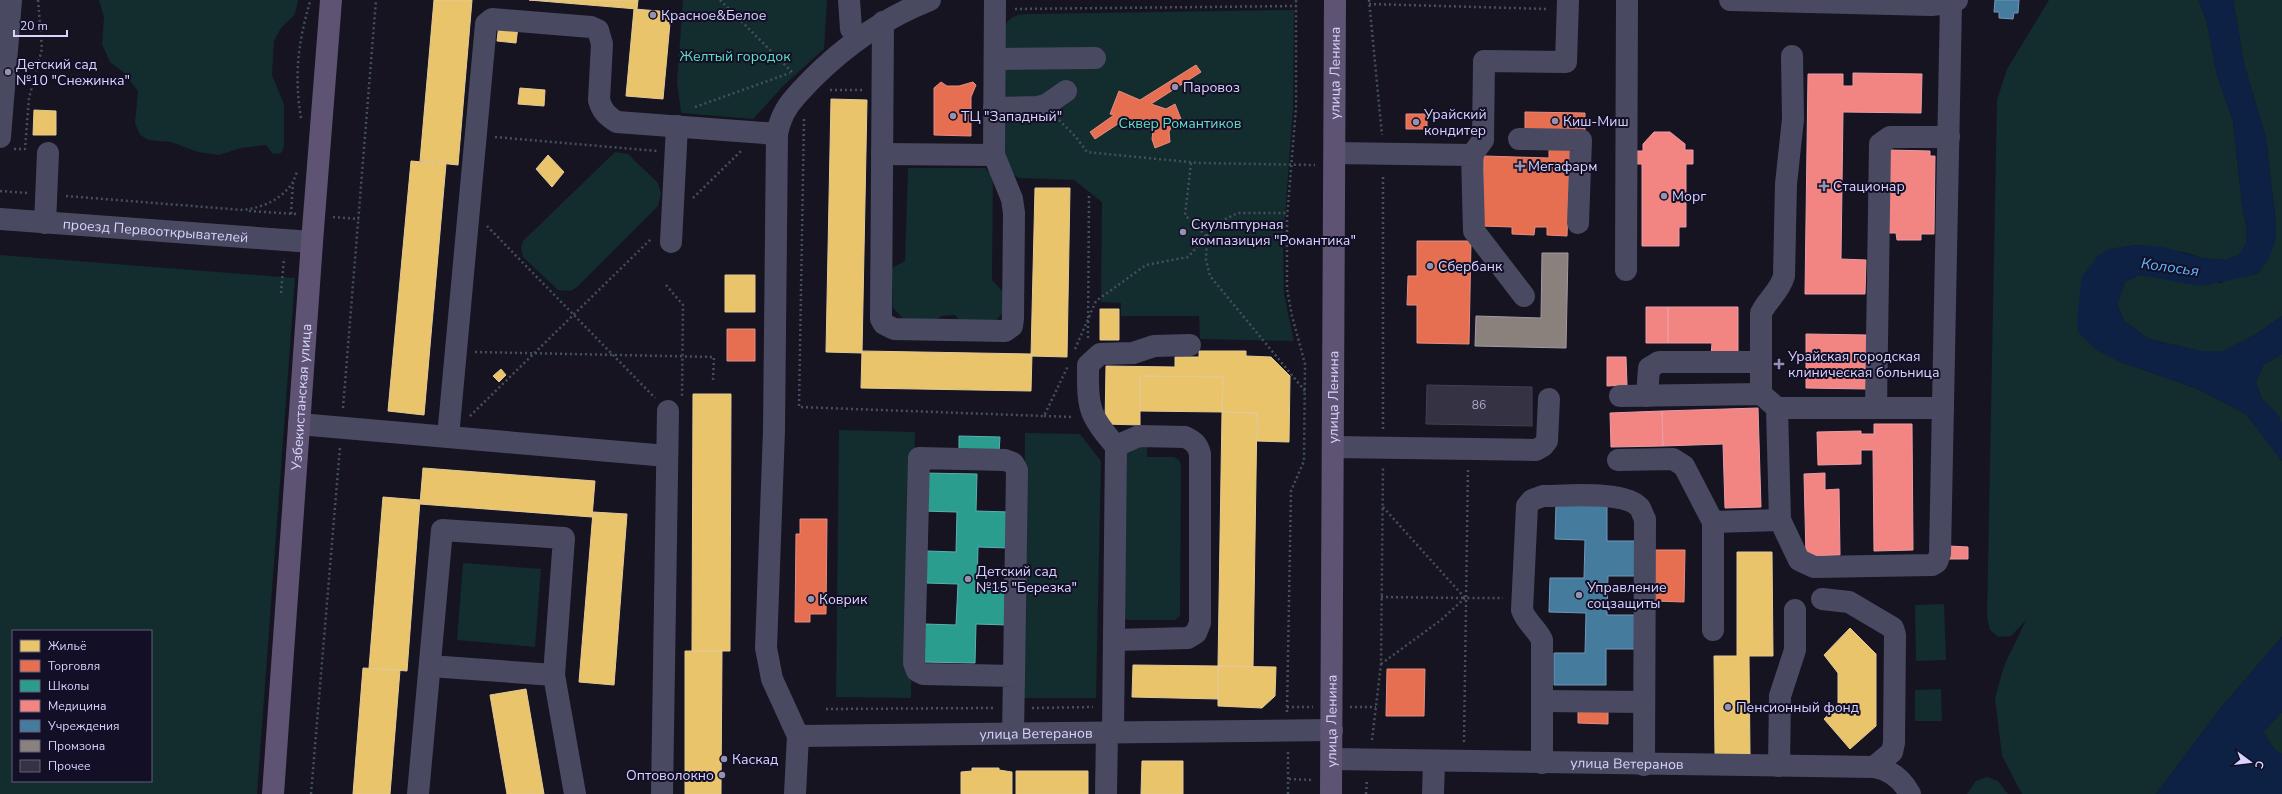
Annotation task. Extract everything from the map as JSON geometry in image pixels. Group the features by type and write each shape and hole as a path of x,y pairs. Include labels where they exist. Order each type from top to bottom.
{"main road":[{"name":"Узбекистанская улица","path":"273,794 312,242 331,0"},
{"name":"улица Ленина","path":"1331,794 1334,447 1335,0"}],"street":[{"path":"3,135 11,0"},
{"path":"849,0 851,29 858,38"},
{"path":"795,794 798,736 772,679 766,648 774,430 768,133 784,109 835,56 858,38 883,22 906,9 930,0"},
{"path":"883,22 881,319 884,324 894,329 1000,331 1012,326 1013,319 1014,212 1012,199 994,156 995,0"},
{"path":"1626,270 1627,0"},
{"path":"1730,0 1931,5 1954,1 1949,137 1940,554 1937,562 1932,565 1814,567 1806,565 1799,560 1780,520 1777,408"},
{"path":"1524,296 1474,230 1472,154 1482,140 1484,61 1566,62 1568,4"},
{"path":"448,437 477,136 486,24 492,19 591,27 598,30 602,44 599,100 601,108 608,116 617,122 768,133"},
{"path":"1761,394 1761,313 1781,286 1784,276 1786,184 1793,119 1792,56"},
{"path":"995,59 1095,58"},
{"path":"994,108 1037,107 1046,105 1066,91"},
{"path":"671,242 677,126"},
{"path":"1876,408 1880,144 1890,137 1949,137"},
{"path":"1519,139 1581,140 1578,223"},
{"path":"45,222 48,153"},
{"path":"882,154 994,156"},
{"path":"1334,159 1383,154 1472,154"},
{"name":"проезд Первооткрывателей","path":"0,219 312,242"},
{"path":"1106,794 1115,640 1116,446 1105,433 1090,409 1088,364 1100,354 1133,353 1154,346 1190,345"},
{"path":"1647,396 1649,368 1658,362 1761,362"},
{"path":"1620,396 1761,394 1777,408 1943,408"},
{"path":"1334,447 1536,450 1543,446 1547,440 1549,399"},
{"path":"662,794 668,411"},
{"path":"299,424 667,456"},
{"path":"1115,640 1188,638 1196,633 1200,623 1200,454 1198,446 1193,440 1185,437 1139,436 1116,446"},
{"path":"1013,733 1014,708 1017,470 1013,463 1005,460 919,458 914,663 917,671 923,674 1014,676"},
{"path":"1618,460 1672,459 1679,461 1684,466 1713,522 1713,630"},
{"path":"1542,763 1542,640 1525,617 1522,610 1526,517 1528,506 1532,500 1543,496 1618,497 1630,501 1639,507 1645,519 1644,765"},
{"path":"1713,522 1780,520"},
{"path":"418,794 442,530 564,538 554,675 575,794"},
{"path":"1822,599 1850,602 1892,628 1894,635 1894,742 1892,752 1874,767"},
{"path":"1779,766 1780,696 1795,650 1795,610"},
{"path":"430,666 554,675"},
{"path":"1542,701 1644,702"},
{"name":"улица Ветеранов","path":"798,736 1332,730"},
{"name":"улица Ветеранов","path":"1332,759 1644,765 1874,767 1885,769 1896,776 1910,794"},
{"path":"1433,794 1434,761"}],"path":[{"path":"3,135 25,149 29,98 42,49 38,0"},
{"path":"301,121 296,89 301,30 310,0"},
{"path":"311,794 376,0"},
{"path":"677,126 679,113 792,72 720,0"},
{"path":"1288,794 1292,491 1304,461 1305,391 1305,364 1292,316 1287,289 1287,218 1296,108 1296,0"},
{"path":"1366,794 1381,664 1383,447 1383,154 1368,0"},
{"path":"1369,4 1568,4"},
{"path":"1014,9 1296,6"},
{"path":"829,90 883,90"},
{"path":"1051,120 1059,120 1076,137 1087,152 1192,163 1291,165 1334,159"},
{"path":"448,437 672,218 768,133"},
{"path":"477,136 676,152"},
{"path":"1192,163 1186,215 1207,237 1206,260 1210,276 1305,391"},
{"path":"0,191 243,210 254,209 273,201 288,190 297,171"},
{"path":"291,214 293,182"},
{"path":"1088,364 1089,194"},
{"path":"470,208 668,411"},
{"path":"457,352 714,357 713,380"},
{"path":"1044,416 1079,418"},
{"path":"1463,761 1469,449"},
{"path":"1382,506 1465,598"},
{"path":"1381,596 1522,598"},
{"path":"1381,664 1440,620 1465,598"},
{"path":"826,709 1099,707"}],"green space":[{"path":"99,0 298,0 295,14 281,28 274,41 272,75 284,104 284,146 281,153 273,154 266,145 241,148 219,155 198,152 171,142 149,140 140,135 135,123 138,91 122,71 110,62 102,44 104,17"},
{"name":"Желтый городок","path":"683,0 827,0 824,49 784,85 753,119 681,113 677,82"},
{"path":"2049,0 2199,0 2207,23 2217,75 2233,121 2242,205 2247,230 2246,244 2239,255 2227,260 2201,258 2188,253 2137,245 2110,249 2098,256 2078,331 2097,350 2121,362 2198,389 2246,414 2282,461 2282,637 2219,710 2156,794 2022,794 2002,756 1995,698 2004,666 2026,620 2011,636 1998,637 1990,630 1987,618 1997,100 2007,69"},
{"path":"2233,0 2282,0 2282,316 2255,335 2224,351 2200,351 2149,339 2124,321 2117,304 2125,282 2140,275 2221,283 2276,224 2266,138 2244,64"},
{"name":"Сквер Романтиков","path":"1294,10 1293,109 1283,243 1284,294 1294,341 1200,339 1199,316 1121,316 1121,303 1101,302 1102,202 1074,180 1019,178 1011,173 1004,158 1004,27 1013,17 1026,14"},
{"path":"615,152 628,154 658,183 661,194 658,206 576,288 570,291 558,290 523,257 521,248 523,241"},
{"path":"908,168 985,168 993,177 992,280 1006,295 1005,310 997,320 961,322 955,315 941,316 937,320 903,318 893,308 892,268 905,261"},
{"path":"0,255 295,278 257,794 0,794"},
{"path":"2282,354 2282,423 2276,413 2261,398 2256,382 2263,365"},
{"path":"839,430 915,432 911,698 836,697"},
{"path":"1025,433 1080,434 1101,461 1096,698 1022,698"},
{"path":"1147,443 1147,457 1174,457 1179,460 1181,465 1180,616 1175,620 1127,620 1123,616 1126,452"},
{"path":"463,563 541,569 535,647 457,640"},
{"path":"1944,604 1946,660 1916,661 1915,605"},
{"path":"1941,689 1942,721 1915,721 1915,690"},
{"path":"2282,712 2282,754 2275,750 2263,732"},
{"path":"1987,777 1998,781 2008,794 1967,794 1976,781"}],"water":[{"name":"Колосья","path":"2199,0 2233,0 2244,64 2266,138 2276,224 2276,237 2272,251 2258,274 2201,286 2140,275 2125,282 2117,305 2124,321 2149,339 2200,351 2224,351 2255,335 2282,316 2282,354 2263,365 2256,382 2261,398 2276,413 2282,423 2282,461 2246,414 2198,389 2121,362 2097,350 2078,332 2077,318 2082,277 2098,256 2110,249 2137,245 2164,247 2201,258 2227,260 2239,255 2246,244 2247,230 2242,205 2233,121 2217,75 2207,23"},
{"path":"2282,637 2282,712 2263,732 2275,750 2282,754 2282,794 2156,794 2219,710"}],"building: Жильё":[{"path":"434,0 472,0 458,165 420,161"},
{"path":"529,0 638,0 637,9"},
{"path":"634,9 671,12 663,99 626,96"},
{"path":"499,24 518,26 516,43 497,41"},
{"path":"520,88 545,90 544,106 518,104"},
{"path":"831,99 867,100 862,353 826,352"},
{"path":"34,110 56,111 56,135 33,135"},
{"path":"548,155 564,172 552,187 536,169"},
{"path":"411,161 446,164 424,415 388,411"},
{"path":"1035,188 1070,188 1067,357 1031,356"},
{"path":"725,275 755,275 755,312 725,312"},
{"path":"1100,309 1119,309 1119,340 1100,340"},
{"path":"862,351 1032,354 1031,391 861,388"},
{"path":"1199,351 1246,351 1246,356 1271,357 1290,376 1289,442 1257,441 1257,413 1222,412 1223,377 1140,376 1140,425 1105,424 1106,366 1175,367 1175,357 1199,357"},
{"path":"501,369 506,375 499,382 493,376"},
{"path":"1140,376 1223,377 1222,412 1140,411"},
{"path":"693,394 731,394 730,651 692,651"},
{"path":"1222,412 1257,413 1253,667 1218,666"},
{"path":"423,468 595,481 592,517 420,504"},
{"path":"383,497 420,500 407,671 369,668"},
{"path":"593,512 627,514 614,685 579,682"},
{"path":"1737,552 1772,552 1773,656 1749,656 1750,755 1715,755 1714,656 1737,656"},
{"path":"1850,628 1876,654 1876,726 1850,749 1824,719 1838,704 1838,673 1824,655"},
{"path":"685,651 722,651 721,794 685,794"},
{"path":"1133,665 1218,666 1218,699 1132,697"},
{"path":"1218,666 1276,667 1275,696 1262,708 1218,706"},
{"path":"363,668 400,670 390,794 353,794"},
{"path":"526,689 544,794 507,794 490,695"},
{"path":"1142,761 1183,761 1183,794 1141,794"},
{"path":"972,768 999,768 999,770 1012,772 1012,794 961,794 961,772 972,771"},
{"path":"1016,771 1088,771 1088,794 1016,794"}],"building: Торговля":[{"path":"1196,65 1201,72 1151,104 1166,109 1175,104 1181,119 1173,124 1169,132 1170,142 1155,148 1152,139 1153,131 1124,120 1095,139 1090,132 1114,115 1110,114 1119,91 1140,100"},
{"name":"ТЦ \"Западный\"","path":"941,82 947,86 959,86 973,82 976,85 971,97 971,136 934,135 934,88"},
{"name":"Киш-Миш","path":"1525,112 1585,113 1585,130 1525,129"},
{"name":"Урайский кондитер","path":"1406,114 1427,114 1427,129 1406,129"},
{"path":"1549,145 1570,146 1567,236 1547,235 1547,227 1535,227 1534,235 1512,234 1512,227 1482,226 1484,156 1549,158"},
{"path":"1417,241 1471,241 1469,344 1417,343 1417,305 1407,305 1408,276 1417,276"},
{"path":"727,329 755,329 755,361 727,361"},
{"path":"800,519 827,519 826,614 810,614 810,622 795,622 796,534 800,534"},
{"path":"1655,550 1685,550 1684,602 1654,601"},
{"path":"1387,669 1425,669 1424,716 1386,716"},
{"path":"1578,711 1608,711 1608,724 1578,723"}],"building: Школы":[{"path":"959,436 1000,437 999,453 959,452"},
{"path":"923,473 977,474 976,511 1010,512 1009,548 978,547 977,587 1009,588 1008,625 976,624 975,663 924,662 925,624 956,625 958,584 926,583 927,551 956,552 957,512 922,511"}],"building: Медицина":[{"name":"Стационар","path":"1853,73 1922,74 1921,113 1843,112 1841,259 1866,260 1865,294 1805,294 1808,74 1843,74 1843,86 1853,86"},
{"name":"Морг","path":"1654,132 1670,132 1685,144 1685,150 1693,150 1693,164 1686,164 1686,227 1679,227 1679,246 1642,246 1642,164 1636,164 1636,151 1643,151 1643,144"},
{"path":"1889,150 1930,151 1930,156 1935,156 1934,234 1921,234 1921,240 1897,240 1896,233 1884,233"},
{"path":"1646,307 1668,307 1668,343 1646,343"},
{"path":"1668,307 1738,307 1738,356 1711,356 1712,343 1668,343"},
{"path":"1806,334 1868,335 1867,389 1806,388"},
{"path":"1607,357 1626,357 1627,385 1607,386"},
{"path":"1758,408 1761,507 1725,508 1723,444 1663,446 1662,411"},
{"path":"1662,411 1663,446 1611,447 1610,413"},
{"path":"1874,424 1912,424 1913,550 1874,551 1873,450 1861,450 1861,464 1818,465 1817,432 1861,431 1861,434 1874,434"},
{"path":"1825,473 1825,490 1839,489 1840,555 1806,556 1804,474"},
{"path":"1949,546 1968,547 1968,559 1949,559"}],"building: Учреждения":[{"path":"1995,0 2019,0 2018,13 2014,13 2013,19 1999,18 1999,12 1994,12"},
{"name":"Управление соцзащиты","path":"1556,504 1607,505 1607,541 1639,541 1639,576 1608,576 1607,615 1638,615 1638,649 1606,649 1606,685 1554,685 1554,653 1585,653 1586,613 1549,612 1550,578 1584,578 1585,540 1555,539"}],"building: Промзона":[{"path":"1542,253 1568,253 1566,348 1475,346 1476,316 1541,318"}],"building: Прочее":[{"path":"1427,385 1532,387 1532,426 1426,424"}],"place":[{"name":"Красное&Белое","path":"653,15"},
{"name":"Детский сад №10 \"Снежинка\"","path":"8,72"},
{"name":"Паровоз","path":"1175,87"},
{"name":"ТЦ \"Западный\"","path":"953,116"},
{"name":"Киш-Миш","path":"1555,121"},
{"name":"Урайский кондитер","path":"1416,122"},
{"name":"Мегафарм","path":"1520,166"},
{"name":"Стационар","path":"1824,186"},
{"name":"Морг","path":"1664,196"},
{"name":"Скульптурная компазиция \"Романтика\"","path":"1183,232"},
{"name":"Сбербанк","path":"1430,266"},
{"name":"Урайская городская клиническая больница","path":"1779,364"},
{"name":"Детский сад №15 \"Березка\"","path":"968,579"},
{"name":"Управление соцзащиты","path":"1579,595"},
{"name":"Коврик","path":"811,599"},
{"name":"Пенсионный фонд","path":"1728,707"},
{"name":"Каскад","path":"724,759"},
{"name":"Оптоволокно","path":"722,775"}]}
